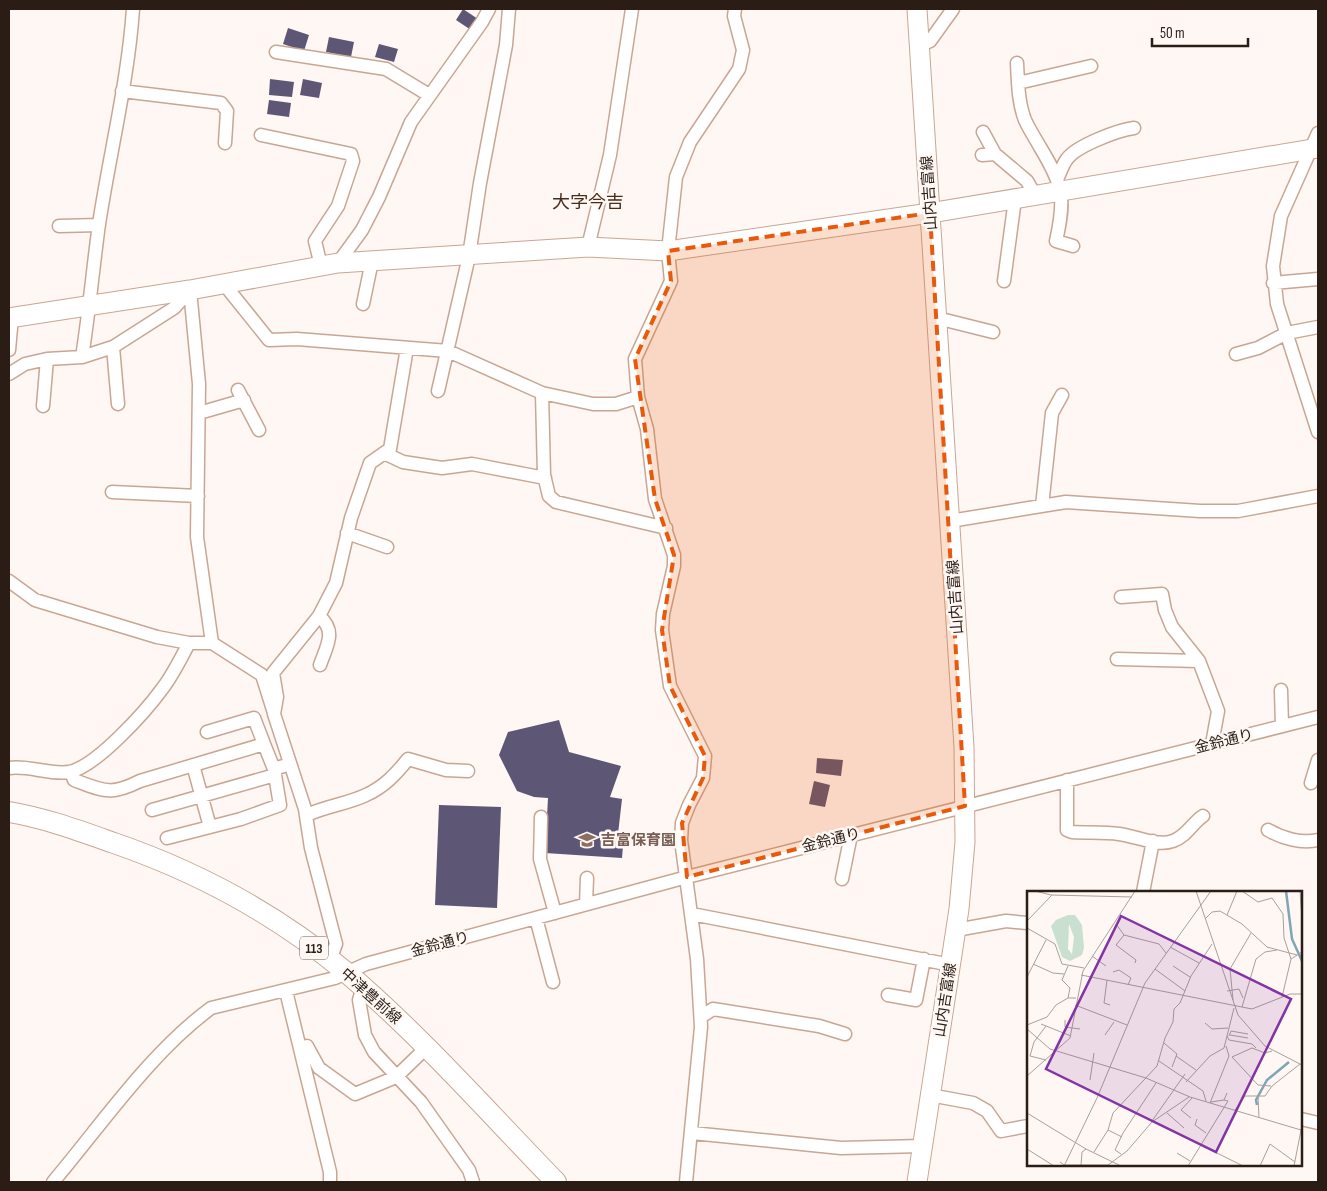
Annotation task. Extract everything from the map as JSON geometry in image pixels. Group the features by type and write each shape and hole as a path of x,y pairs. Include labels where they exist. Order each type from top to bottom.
{"main road":[{"name":"中津豊前線","path":"9,812 74,829 176,866 226,891 281,925 330,960 363,987 426,1048 556,1182"}],"street":[{"path":"82,357 91,304 99,225 134,9"},
{"path":"330,264 362,230 379,197 411,122 482,22 489,9"},
{"path":"438,391 469,256 480,183 506,45 508,9"},
{"path":"588,247 610,155 632,9"},
{"path":"686,1182 692,1133 701,1017 692,914 681,840 682,823 703,778 705,756 670,686 662,630 663,614 674,566 674,555 655,499 647,429 638,397 635,359 671,281 668,251 676,177 690,142 739,69 743,50 734,16 735,9"},
{"name":"山内吉富線","path":"917,9 964,747 965,806 965,842 956,930 917,1182"},
{"path":"919,46 930,41 953,9"},
{"path":"276,52 386,69 429,95"},
{"path":"1017,63 1018,82 1025,121 1060,184"},
{"path":"1018,82 1091,66"},
{"path":"122,91 221,103 227,111 225,143"},
{"path":"1073,246 1056,241 1062,215 1060,184 1067,159 1074,152 1122,129 1134,128"},
{"path":"983,132 988,155 1027,181 1034,195"},
{"path":"261,135 351,154 353,161 338,206 315,241 330,264"},
{"path":"9,350 11,317 190,290 330,264 588,247 668,251 1015,199 1034,195 1060,184 1316,143"},
{"path":"1316,143 1281,216 1275,242 1273,282 1318,432"},
{"path":"1004,281 1015,199"},
{"path":"59,226 99,225"},
{"path":"364,304 372,261"},
{"path":"1273,282 1318,280"},
{"path":"224,284 270,340 297,339 448,351 542,393 594,404 616,404 638,397"},
{"path":"9,374 24,364 47,359 82,357 113,347 174,308 190,290"},
{"path":"190,290 199,384 198,496 200,564 212,642"},
{"path":"937,318 993,332"},
{"path":"1236,354 1258,348 1287,333 1318,327"},
{"path":"113,347 118,404"},
{"path":"274,714 277,697 273,673 319,616 336,583 347,533 370,463 390,449 407,348"},
{"path":"43,406 47,359"},
{"path":"542,393 542,435 545,478 549,496 556,502 666,528"},
{"path":"199,413 241,395 259,430"},
{"path":"1042,506 1052,413 1062,395"},
{"path":"384,453 403,462 426,466 442,468 472,464 545,478"},
{"path":"112,492 198,496"},
{"path":"950,521 1066,502 1200,511 1238,510 1318,496"},
{"path":"347,533 387,547"},
{"path":"9,581 35,600 157,637 189,643 212,642 262,675 306,816 336,944 330,960"},
{"path":"1121,597 1162,594 1165,610 1172,627 1198,661 1218,711 1212,744"},
{"path":"319,616 328,623 330,636 320,665"},
{"path":"9,768 70,772 94,759 126,731 164,688 189,643"},
{"path":"1117,659 1198,661"},
{"path":"1281,690 1282,726"},
{"name":"金鈴通り","path":"59,1180 131,1086 196,1019 211,1008 228,1002 286,991 347,973 366,964 687,877 1318,717"},
{"path":"167,838 242,819 280,805 275,772 254,718 207,732"},
{"path":"70,772 74,780 106,791 122,790 140,781 264,744"},
{"path":"306,816 325,807 366,796 394,776 408,759 446,770 468,771"},
{"path":"1311,783 1318,760"},
{"path":"152,810 275,772 290,764"},
{"path":"193,765 210,827"},
{"path":"1067,780 1066,830 1119,834 1153,842 1172,842 1180,838 1203,816"},
{"path":"541,817 540,859 555,913"},
{"path":"1268,830 1281,837 1311,842 1318,840"},
{"path":"842,879 851,835"},
{"path":"1143,891 1153,842"},
{"path":"586,878 586,904"},
{"path":"692,914 950,965"},
{"path":"536,918 553,982"},
{"path":"956,930 1006,921 1026,923"},
{"path":"888,995 916,1000 924,959"},
{"path":"363,987 359,1000 366,1035 374,1052 421,1102 469,1170 473,1182"},
{"path":"286,991 330,1172 330,1182"},
{"path":"701,1017 713,1009 820,1026 845,1034"},
{"path":"300,1049 307,1046 319,1068 355,1094 396,1077 426,1048"},
{"path":"930,1095 974,1103 987,1111 1001,1131 1027,1126"},
{"path":"1302,1118 1318,1123"},
{"path":"692,1133 841,1148 922,1146"}],"highlighted area":[{"path":"930,213 965,806 687,877 682,823 703,778 705,756 670,686 662,630 674,555 655,499 635,359 671,281 668,251"}],"building":[{"path":"463,9 478,19 471,30 456,20"},
{"path":"288,28 309,35 304,51 283,44"},
{"path":"329,37 354,42 351,57 326,52"},
{"path":"379,44 398,49 394,62 375,57"},
{"path":"270,79 294,82 292,97 269,95"},
{"path":"303,79 322,83 319,98 300,95"},
{"path":"269,100 291,103 289,117 267,114"},
{"name":"吉富保育園","path":"559,720 569,752 621,766 610,797 622,799 618,834 624,834 622,858 545,853 548,798 534,797 517,791 499,755 508,732"},
{"path":"817,758 843,760 841,776 816,773"},
{"path":"814,781 830,785 825,807 809,804"},
{"path":"439,805 501,807 497,908 435,905"}],"place":[{"name":"吉富保育園","path":"587,840"}],"district":[{"name":"大字今吉","path":"588,202"}]}
